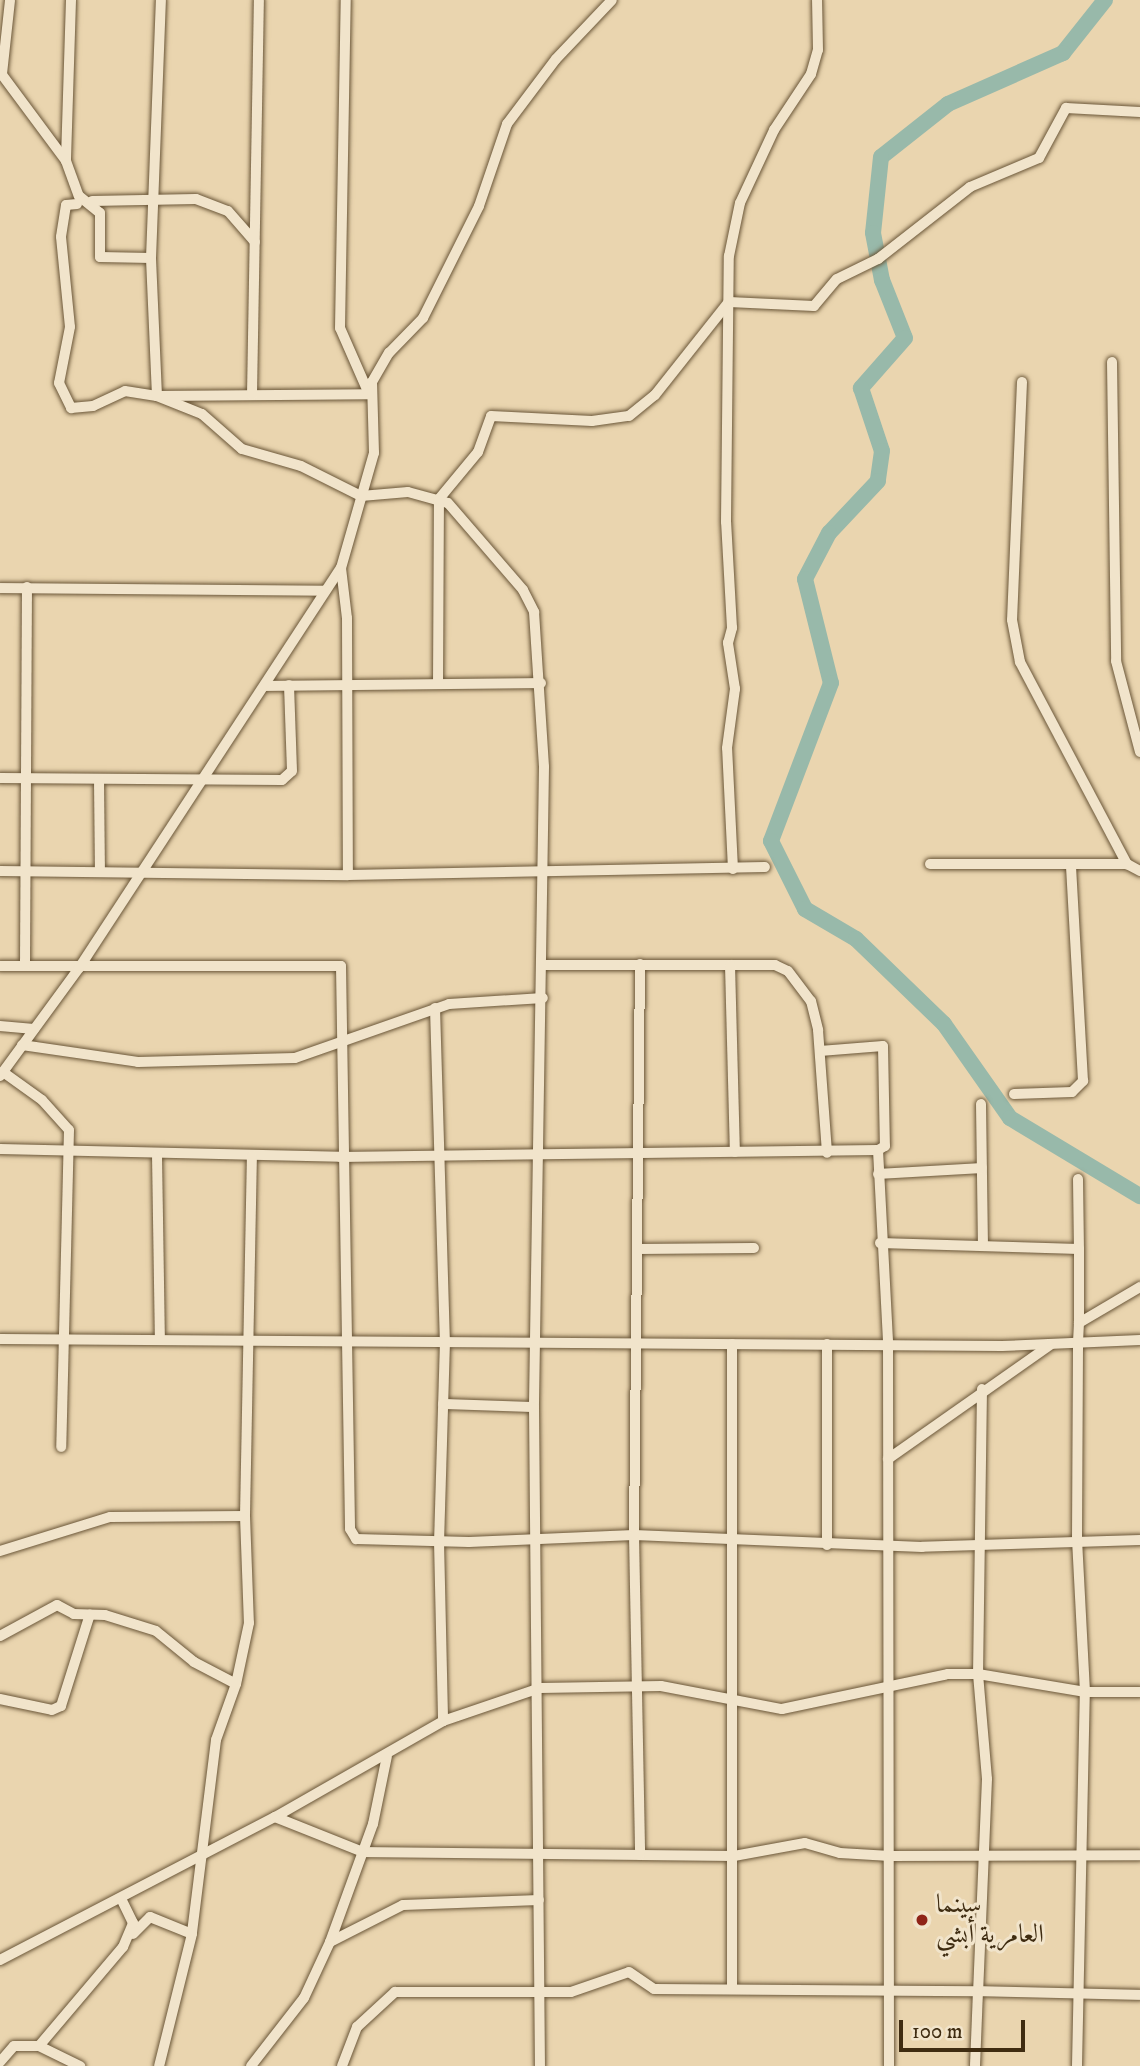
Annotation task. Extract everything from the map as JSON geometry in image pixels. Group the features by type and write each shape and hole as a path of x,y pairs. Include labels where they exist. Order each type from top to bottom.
{"street":[{"path":"10,0 1,73 66,161 79,196 100,213 100,257 151,258"},
{"path":"66,161 71,0"},
{"path":"157,396 151,258 161,0"},
{"path":"252,396 259,0"},
{"path":"61,1447 66,1337 66,1150 69,1130 58,1116 1,1074 79,968 139,872 266,685 323,591 341,568 376,436 369,394 340,328 346,0"},
{"path":"369,394 389,353 423,318 479,206 507,124 556,59 612,0"},
{"path":"733,869 727,748 735,689 728,643 732,628 726,522 729,256 740,203 774,130 811,74 818,50 817,0"},
{"path":"729,302 814,306 837,279 878,259 970,187 1039,158 1068,107 1140,112"},
{"path":"92,201 153,202 196,199 228,211 255,242"},
{"path":"77,204 66,205 61,237 71,327 59,383 71,408 93,406 125,391 157,396 369,394"},
{"path":"438,684 439,499 478,452 491,416 592,421 629,416 655,395 729,302"},
{"path":"1112,362 1116,661 1140,752"},
{"path":"1022,382 1012,620 1020,662 1127,864"},
{"path":"157,396 202,414 242,449 294,464 361,496 408,492 439,499 466,520 523,590 534,612 541,683 540,874 543,998 534,1408 540,1688 540,2066"},
{"path":"341,568 346,590 348,875"},
{"path":"25,966 27,587"},
{"path":"0,588 323,591"},
{"path":"266,685 541,683"},
{"path":"0,778 199,783 290,776 289,685"},
{"path":"99,780 100,871"},
{"path":"930,864 1127,864 1140,871"},
{"path":"1014,1094 1073,1092 1083,1081 1072,864"},
{"path":"0,871 540,874 765,867"},
{"path":"0,966 79,968 332,963 343,974 340,1157 352,1535 439,1541 538,1541 635,1535 887,1546 984,1545 1077,1539 1140,1540"},
{"path":"640,964 635,1153 638,1344 635,1535 640,1855"},
{"path":"542,965 775,965 796,977 811,1001 820,1051 827,1153"},
{"path":"730,965 734,1152"},
{"path":"22,1045 162,1063 295,1058 435,1008 543,998"},
{"path":"435,1008 437,1156 445,1341 439,1541 443,1721"},
{"path":"0,1026 34,1029"},
{"path":"0,1149 157,1155 340,1157 827,1153 878,1150 885,1146 883,1046 820,1051"},
{"path":"981,1104 983,1246"},
{"path":"878,1150 880,1243 888,1345 885,1685 890,1856 889,2066"},
{"path":"157,1155 160,1340"},
{"path":"159,2066 192,1934 216,1740 236,1684 251,1600 245,1516 253,1341 252,1156"},
{"path":"878,1174 982,1168"},
{"path":"1077,2066 1079,1853 1085,1692 1077,1539 1078,1179"},
{"path":"880,1243 1079,1249"},
{"path":"637,1249 754,1248"},
{"path":"1079,1323 1140,1287"},
{"path":"0,1339 66,1337 732,1345 1051,1344 1140,1340"},
{"path":"827,1344 827,1545"},
{"path":"888,1460 982,1389 1051,1344"},
{"path":"732,1345 732,1989"},
{"path":"975,2066 987,1779 978,1674 984,1545 982,1389"},
{"path":"443,1405 534,1408"},
{"path":"0,1551 110,1517 245,1516"},
{"path":"0,1636 52,1604 156,1630 194,1662 236,1684"},
{"path":"0,1699 51,1710 61,1706 90,1614"},
{"path":"0,1959 275,1817 387,1756 443,1721 540,1688 637,1685 796,1708 885,1685 978,1674 1085,1692 1140,1692"},
{"path":"268,2066 254,2063 304,1998 330,1942 363,1852 387,1756"},
{"path":"275,1817 363,1852 734,1856 805,1843 840,1853 890,1856 1079,1853 1140,1855"},
{"path":"121,1898 133,1934"},
{"path":"330,1942 403,1905 539,1899"},
{"path":"39,2046 150,1917 192,1934"},
{"path":"342,2066 357,2027 395,1992 571,1992 629,1972 654,1989 1140,1995"},
{"path":"0,2062 14,2046 39,2046 80,2066"}],"waterway":[{"path":"1105,0 1063,53 948,104 881,157 873,233 882,280 905,338 861,388 882,451 878,481 829,533 805,579 831,683 771,841 805,909 856,939 944,1024 1010,1118 1140,1196"}],"place":[{"name":"سينما العامرية أبشي","path":"922,1920"}]}
